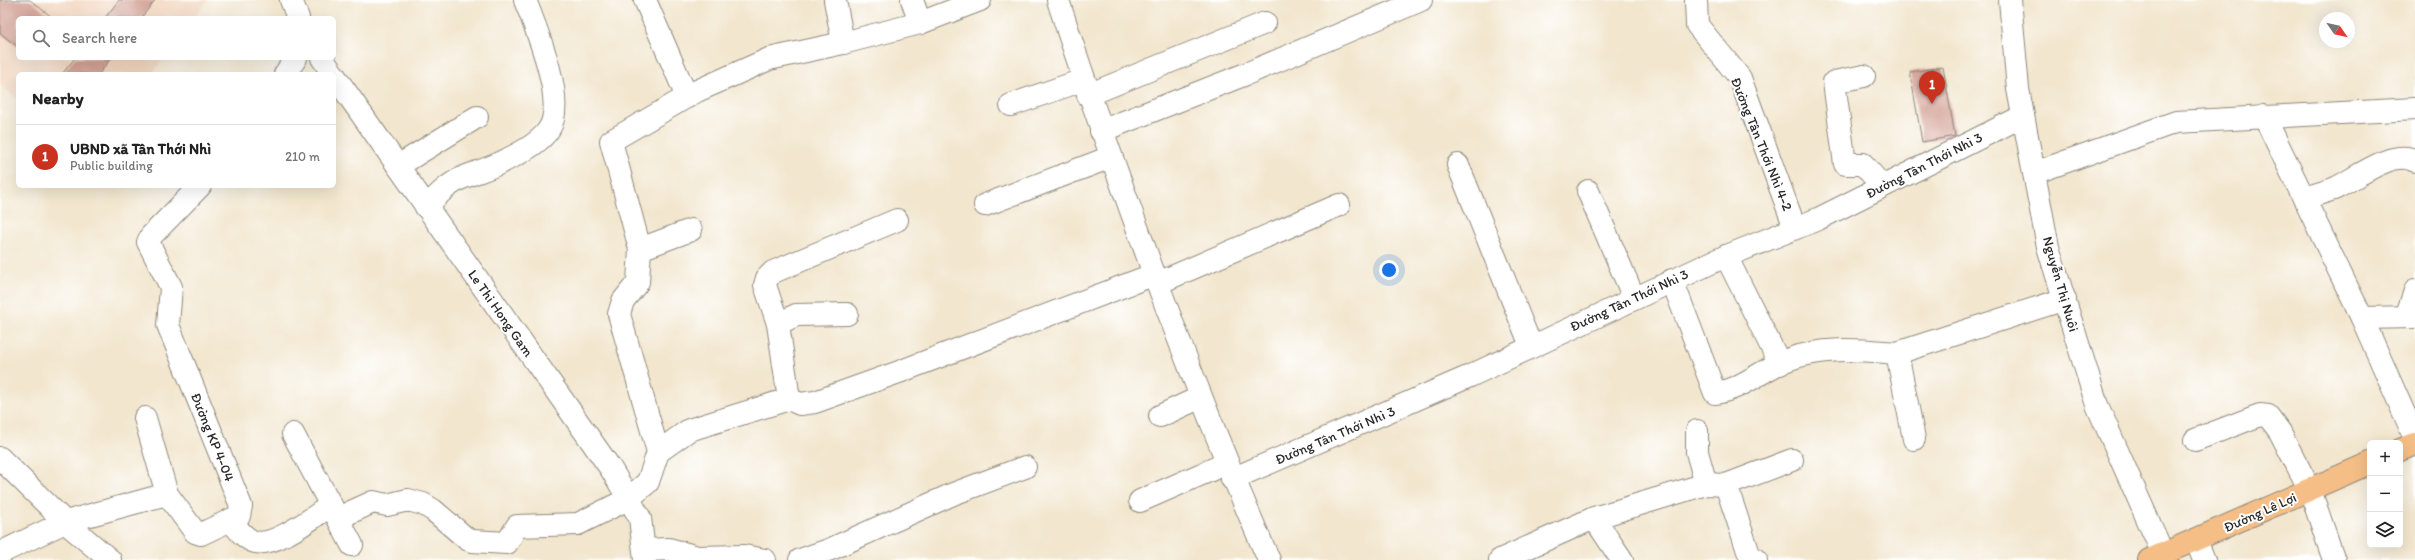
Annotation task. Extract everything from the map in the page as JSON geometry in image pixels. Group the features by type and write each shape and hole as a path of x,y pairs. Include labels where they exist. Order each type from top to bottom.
{"main road":[{"path":"2403,449 2415,444"},
{"name":"Đường Lê Lợi","path":"2156,557 2367,464"}],"street":[{"path":"292,0 297,16"},
{"path":"426,207 453,183 505,161 528,147 549,129 553,120 555,103 550,76 525,0"},
{"path":"645,0 687,97"},
{"path":"835,0 843,44"},
{"path":"912,0 920,23"},
{"path":"230,520 245,537 254,542 264,542 288,534 335,512 373,502 387,505 408,500 423,504 433,510 467,539 472,541 507,543 517,526 578,524 628,499 648,482 658,452 619,314 622,301 638,282 640,249 611,141 687,97 769,59 843,44 920,23 980,0"},
{"path":"1058,0 1085,87 1156,279 1230,471 1269,560"},
{"path":"1101,131 1246,74 1421,0"},
{"name":"Đường Tân Thới Nhì 4-2","path":"1696,0 1697,25 1740,78 1795,228"},
{"name":"Nguyễn Thị Nuôi","path":"2010,0 2018,89 2048,247 2097,405 2156,557"},
{"path":"1011,105 1085,87 1264,23"},
{"path":"286,72 295,60"},
{"name":"Le Thi Hong Gam","path":"323,60 332,72"},
{"path":"1864,76 1834,82 1845,164 1863,164 1882,186"},
{"name":"Le Thi Hong Gam","path":"336,78 611,469 640,518 645,555"},
{"path":"2034,173 2176,122 2264,116 2415,109"},
{"name":"Đường Tân Thới Nhì 3","path":"1140,501 1230,471 1470,376 1672,280 1795,228 2023,116"},
{"path":"2264,116 2362,318 2415,438"},
{"path":"398,166 477,117"},
{"path":"985,205 1111,157"},
{"path":"2304,198 2335,188 2384,161 2409,158 2415,161"},
{"path":"1458,166 1531,346"},
{"name":"Đường KP 4-04","path":"167,494 198,534 239,516 241,506 168,324 171,287 148,242 151,236 198,188"},
{"path":"1588,191 1634,298"},
{"path":"658,452 689,430 789,399 800,404 815,402 1156,279 1339,205"},
{"path":"789,399 778,324 765,285 767,278 773,272 897,220"},
{"path":"640,249 691,230"},
{"path":"1726,256 1780,364"},
{"path":"1672,280 1715,393 1748,380 1780,364 1810,353 1843,350 1897,353 2065,299"},
{"path":"2362,318 2411,317 2415,291"},
{"path":"778,324 796,315 847,314"},
{"path":"1897,353 1914,439"},
{"path":"1160,416 1201,397"},
{"path":"2195,440 2260,415 2268,416 2280,432 2310,490 2334,560"},
{"path":"0,553 66,522 167,494 146,418"},
{"path":"1697,431 1697,452 1716,485 1749,554 1756,560"},
{"path":"293,434 352,545"},
{"path":"0,458 66,522 110,560"},
{"path":"1500,560 1594,518 1716,485 1792,460"},
{"path":"803,560 953,494 1025,467"},
{"path":"1594,518 1622,560"},
{"path":"2196,540 2204,560"},
{"path":"645,555 669,549 698,557 744,556 765,560"}],"shaded area":[{"path":"0,0 207,0 195,16 16,16 16,60 162,60 154,72 16,72 16,97 0,84"}],"building":[{"path":"0,0 30,0 50,16 16,16 16,45 0,33"},
{"path":"119,0 155,0 143,16 107,16"},
{"path":"73,60 110,60 100,72 64,72"},
{"path":"1943,67 1955,136 1922,142 1910,72"}],"place":[{"name":"UBND xã Tân Thới Nhì","path":"1932,104"}]}
